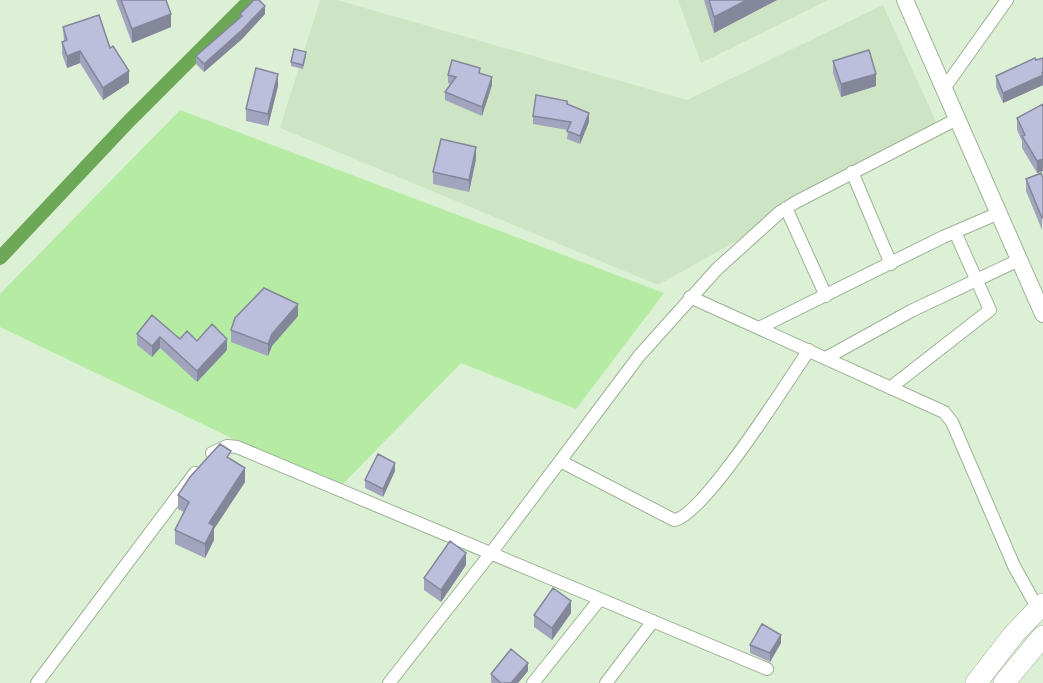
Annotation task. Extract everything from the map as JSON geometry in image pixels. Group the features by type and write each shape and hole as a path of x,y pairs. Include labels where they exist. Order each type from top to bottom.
{"highway":[{"path":"976,683 1014,633 1041,607"},
{"path":"1004,683 1043,636"}],"main road":[{"path":"905,0 1019,260 1041,303"}],"street":[{"path":"943,90 1007,0"},
{"path":"389,683 491,553 639,356 690,297 738,249 786,208 957,119"},
{"path":"852,172 891,264"},
{"path":"786,208 826,296"},
{"path":"759,328 999,213"},
{"path":"890,388 990,310 956,232"},
{"path":"826,358 976,279 1019,260"},
{"path":"690,297 890,388 935,406 952,422 1014,566 1041,607"},
{"path":"560,461 674,520 686,517 755,432 809,350"},
{"path":"37,683 183,486 218,448 237,447 767,669"},
{"path":"533,683 600,599"},
{"path":"606,683 653,621"}],"shaded area":[{"path":"320,0 337,0 687,100 883,5 939,128 658,285 280,128"},
{"path":"678,0 828,0 701,63"}],"green space":[{"path":"180,110 664,293 576,409 461,363 338,489 0,327 0,294"}],"building":[{"path":"121,0 166,0 171,14 132,29"},
{"path":"254,0 259,0 265,6 204,64 196,56 242,16 240,14"},
{"path":"709,0 747,0 714,17"},
{"path":"99,15 110,48 113,46 129,71 103,88 80,51 67,56 62,42 67,40 63,27"},
{"path":"294,49 306,52 303,65 291,62"},
{"path":"869,50 876,74 841,84 833,61"},
{"path":"1035,58 1036,60 1043,58 1043,75 1003,93 996,76"},
{"path":"452,60 480,68 479,73 492,77 482,107 445,92 456,77 448,75"},
{"path":"256,68 278,74 268,114 246,109"},
{"path":"536,95 567,101 567,104 589,113 580,136 567,131 571,122 533,116"},
{"path":"1043,104 1043,159 1037,161 1022,136 1025,135 1017,118"},
{"path":"441,139 476,147 469,180 433,172"},
{"path":"1041,173 1043,178 1042,218 1026,179"},
{"path":"264,288 298,304 272,334 268,344 231,330 235,318"},
{"path":"152,315 180,339 187,331 197,341 212,324 227,339 197,371 160,337 152,346 137,334"},
{"path":"220,444 231,451 227,457 245,468 209,523 214,526 205,544 175,530 189,502 178,495 190,477"},
{"path":"378,454 395,463 383,489 365,480"},
{"path":"450,541 466,553 441,590 424,578"},
{"path":"553,588 571,601 552,628 534,615"},
{"path":"762,624 781,635 770,653 750,645"},
{"path":"511,649 528,663 511,683 501,683 491,674"}],"waterway":[{"path":"0,258 129,121 250,0"}]}
